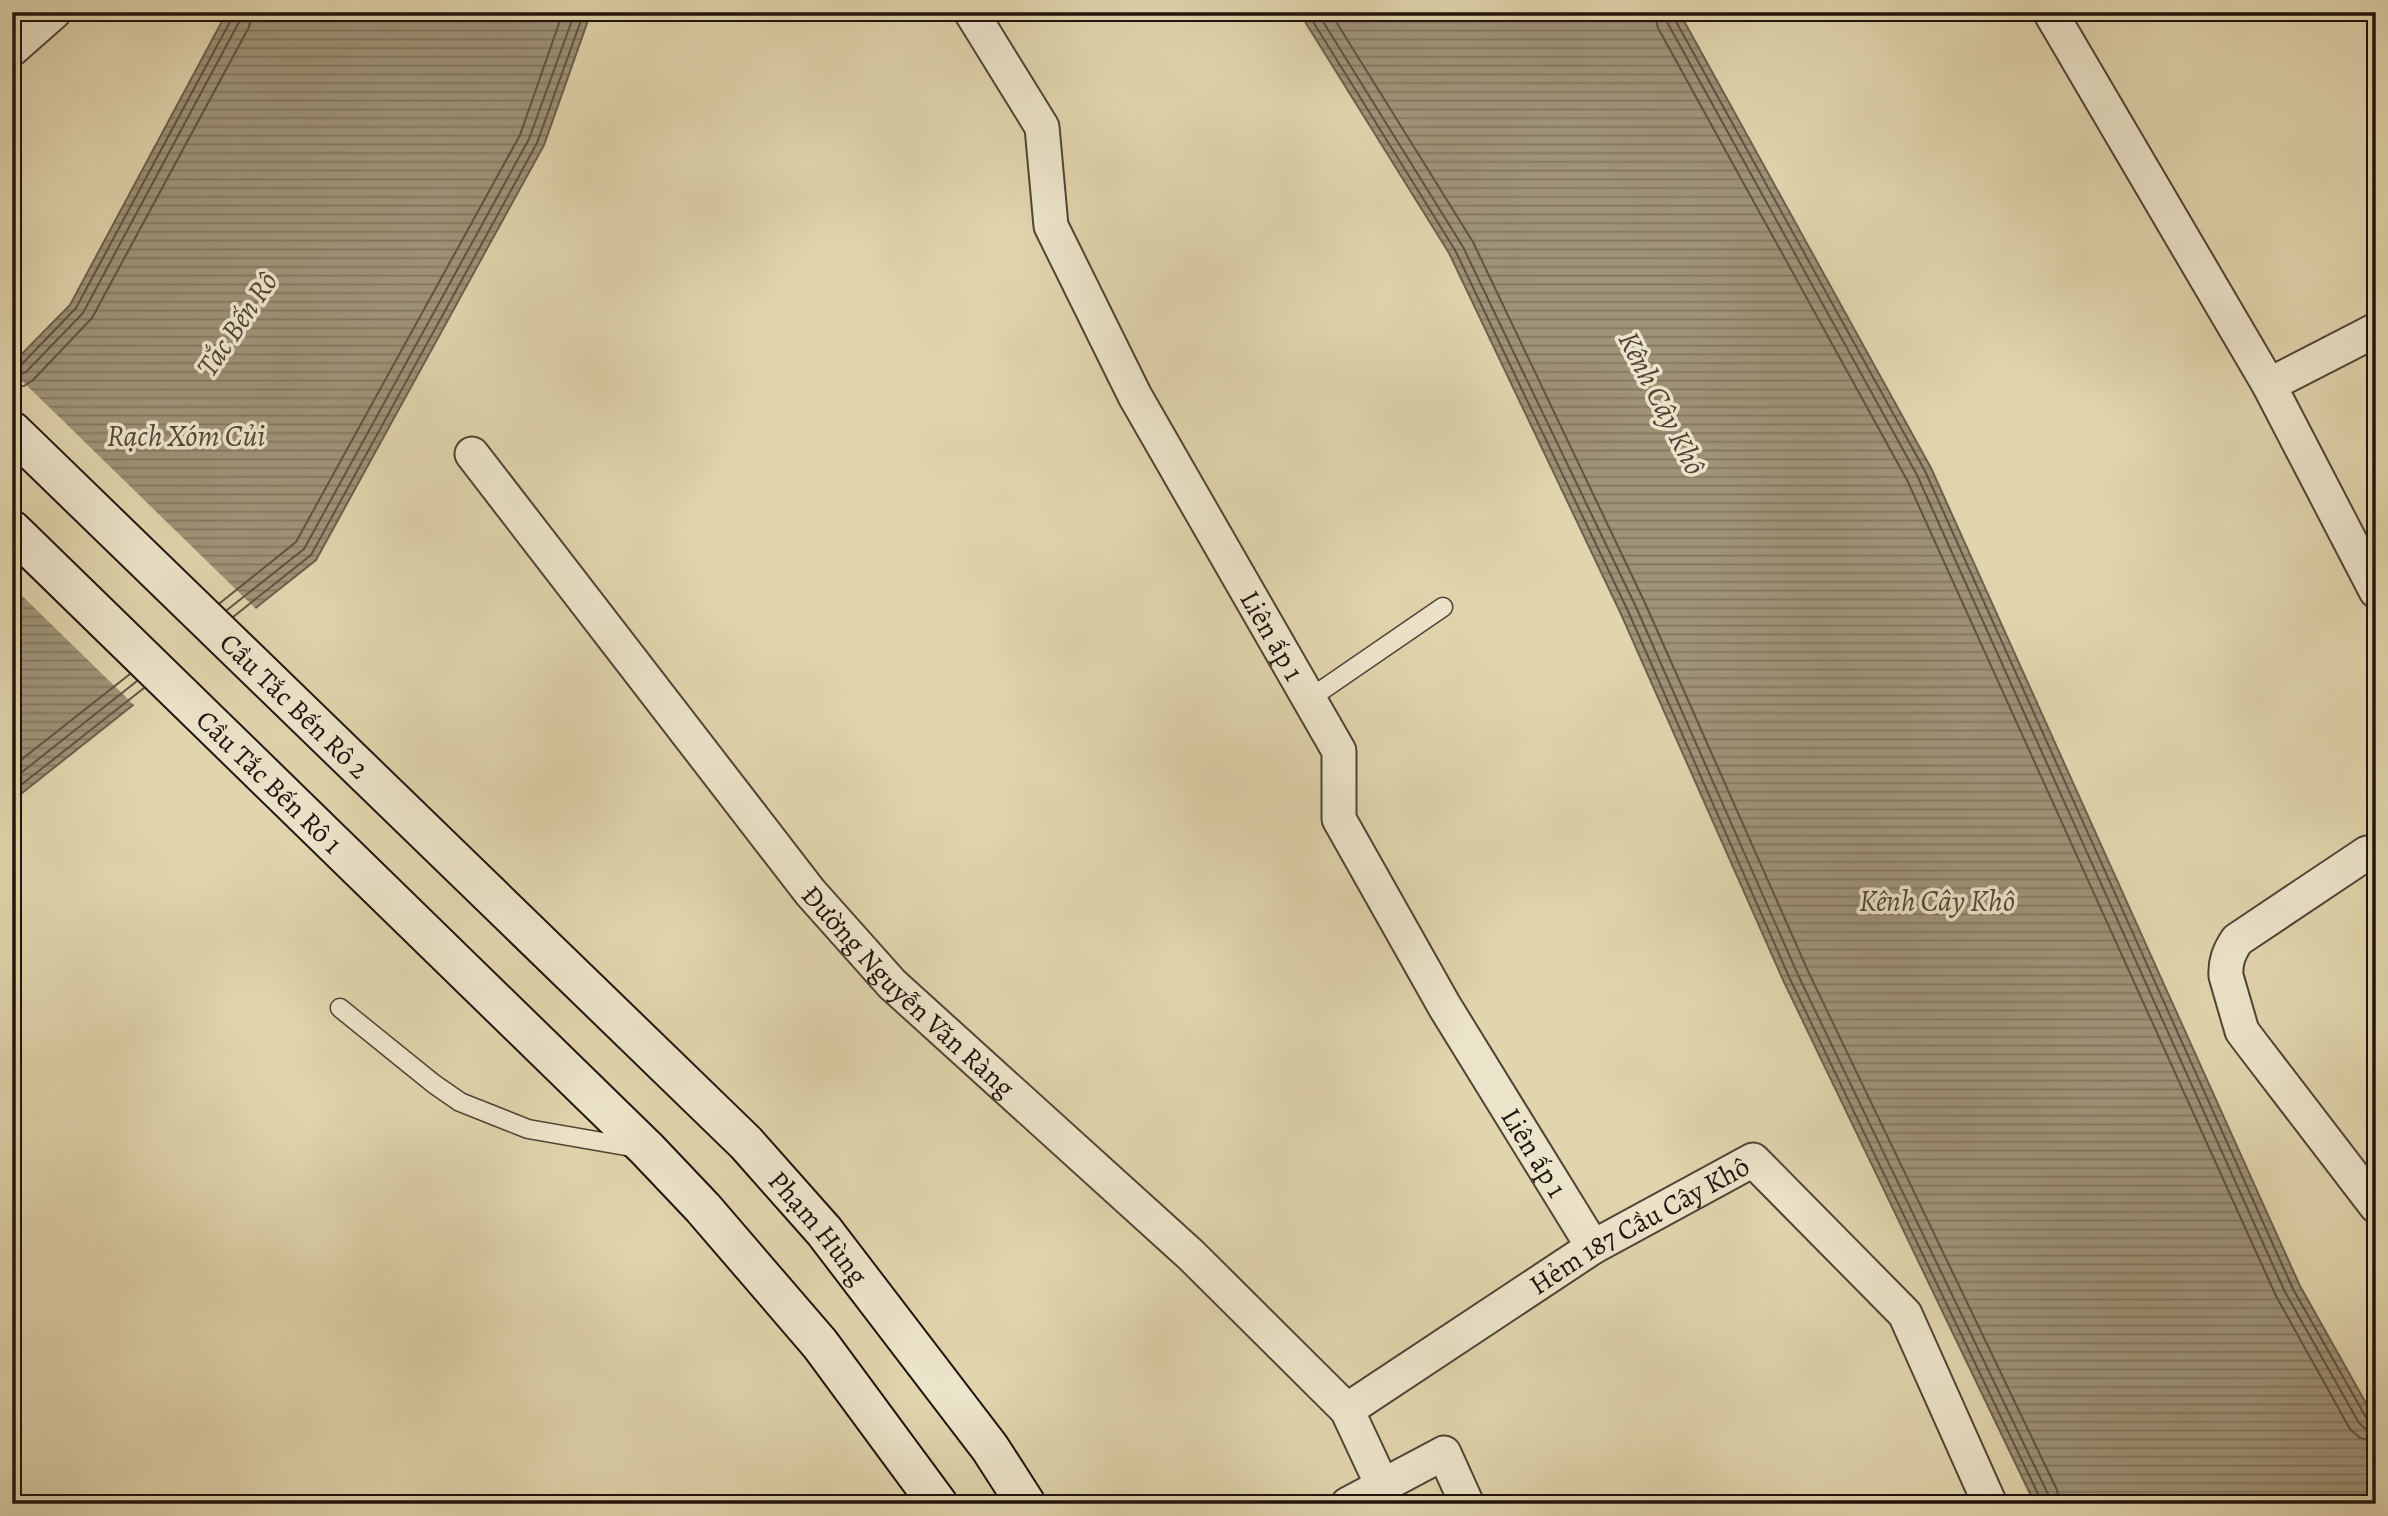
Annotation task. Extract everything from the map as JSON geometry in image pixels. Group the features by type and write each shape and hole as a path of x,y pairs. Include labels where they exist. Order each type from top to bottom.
{"main road":[{"name":"Cầu Tắc Bến Rô 2","path":"12,431 577,981"},
{"name":"Cầu Tắc Bến Rô 1","path":"12,530 647,1149"},
{"name":"Phạm Hùng","path":"577,981 746,1143 824,1231 990,1448 1026,1504"},
{"path":"647,1149 703,1208 820,1344 938,1504"}],"street":[{"path":"12,49 54,12"},
{"name":"Liên ấp 1","path":"971,12 1042,127 1051,226 1135,396 1339,751 1339,818 1445,1007 1593,1247"},
{"path":"2050,12 2269,385 2376,591"},
{"path":"2269,385 2376,330"},
{"name":"Đường Nguyễn Văn Ràng","path":"472,454 810,892 892,984 1191,1255 1347,1410 1383,1486"},
{"path":"2376,851 2367,853 2237,940 2225,967 2242,1031 2376,1206"},
{"name":"Hẻm 187 Cầu Cây Khô","path":"1347,1410 1593,1247 1753,1160 1905,1314 1990,1504"},
{"path":"1348,1504 1444,1453 1467,1504"}],"lane":[{"path":"1309,699 1443,607"},
{"path":"340,1008 434,1084 472,1108 528,1129 647,1149"}],"water":[{"name":"Rạch Xóm Củi","path":"227,12 591,12 544,145 316,560 12,801 12,364 70,305"},
{"name":"Kênh Cây Khô","path":"1299,12 1679,12 1931,468 2300,1286 2376,1421 2376,1504 2035,1504 1784,982 1621,614 1449,253"}],"pier":[{"path":"12,371 258,611 136,707 12,586"}],"water label":[{"name":"Tắc Bến Rô","path":"237,324"}]}
